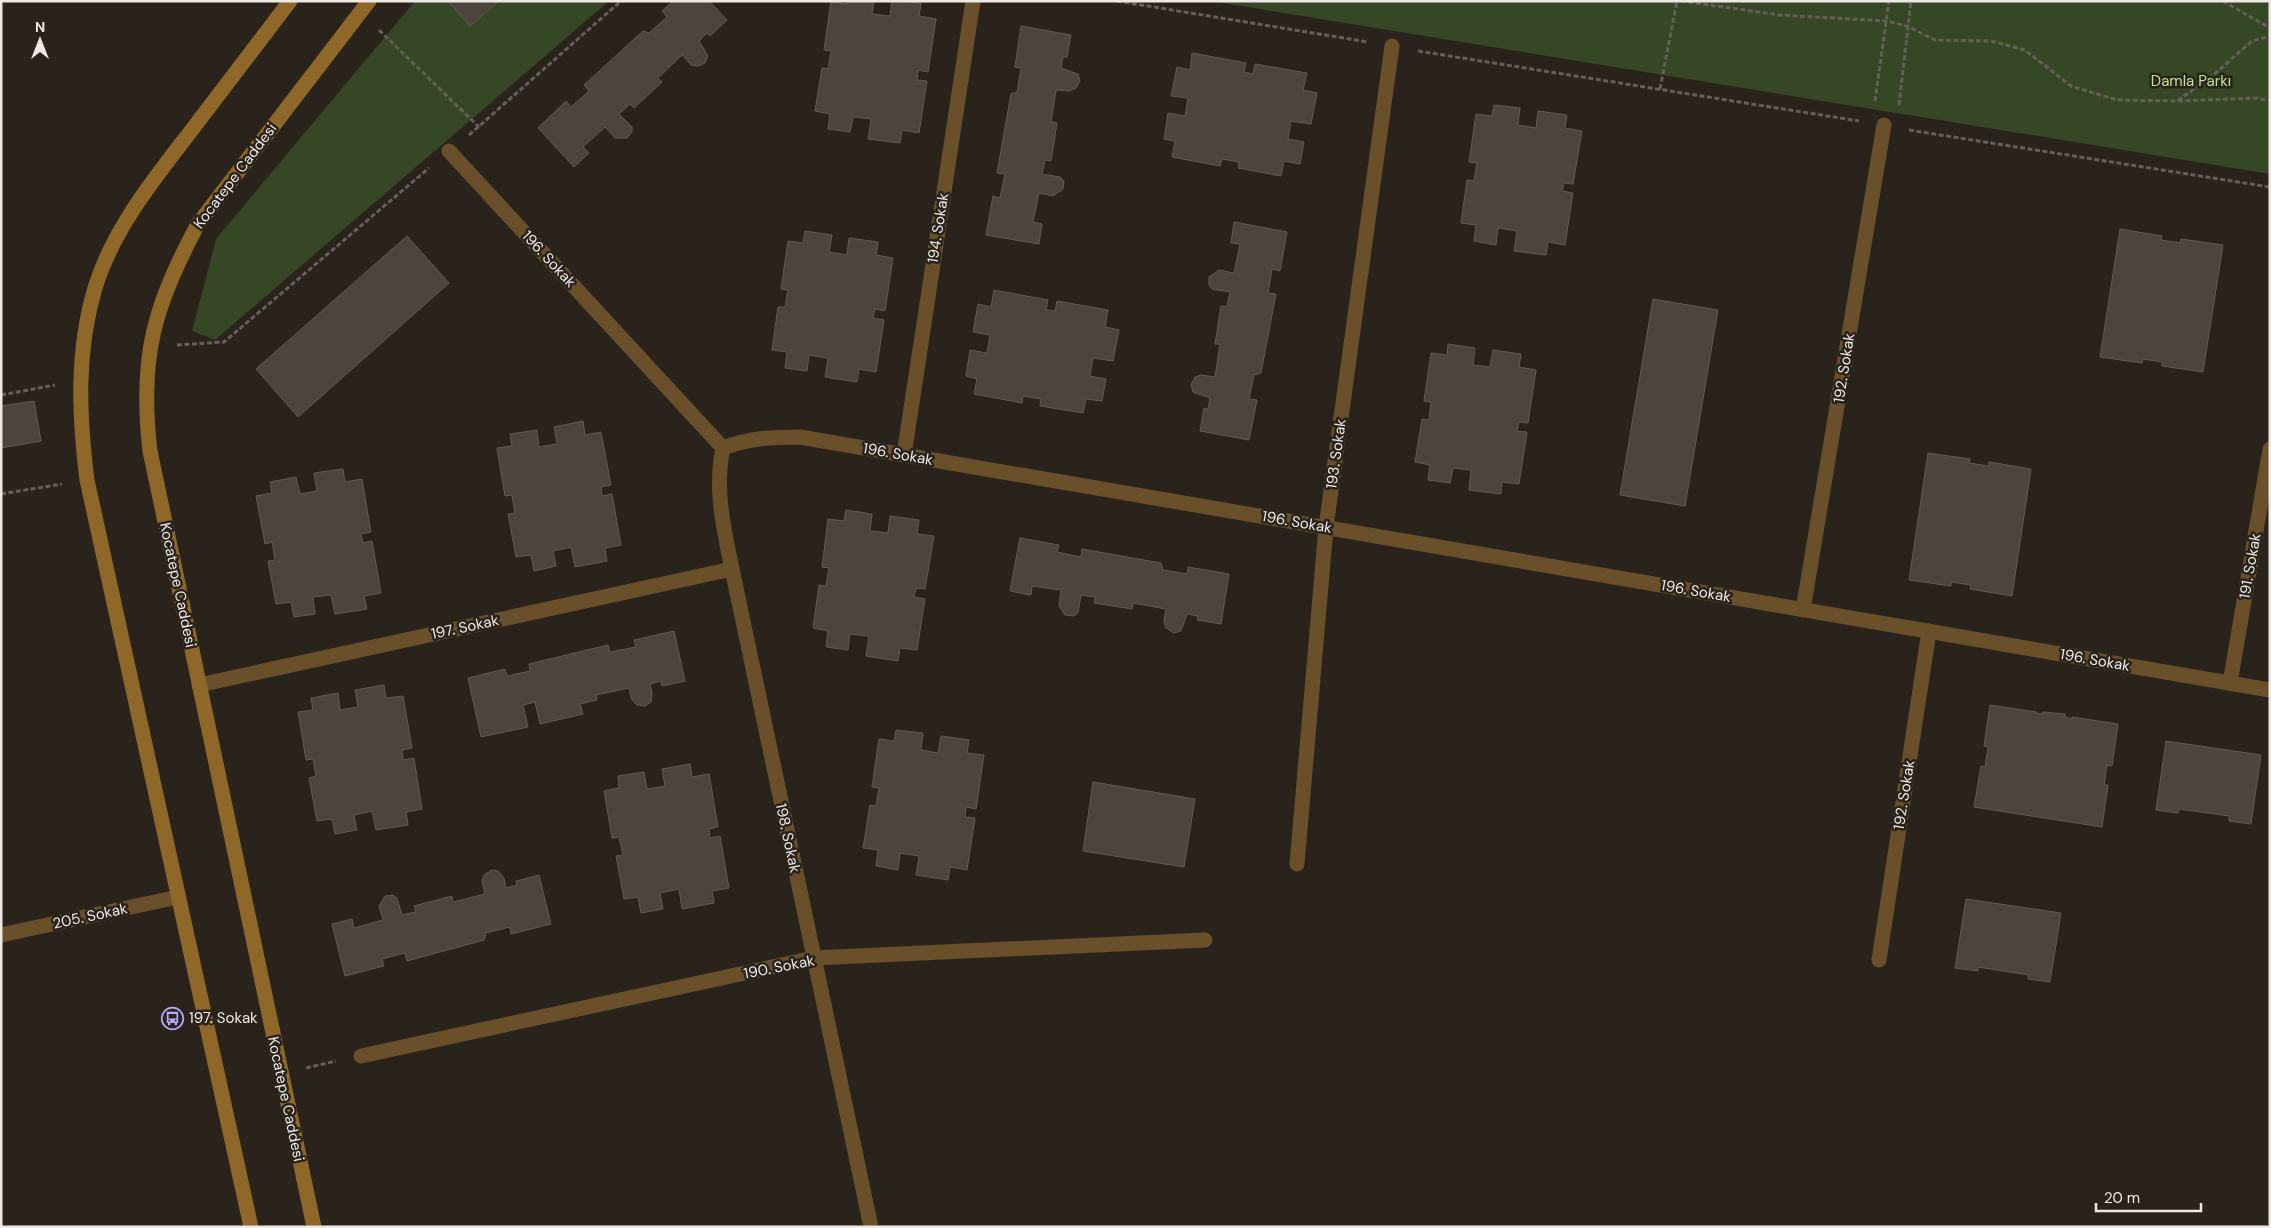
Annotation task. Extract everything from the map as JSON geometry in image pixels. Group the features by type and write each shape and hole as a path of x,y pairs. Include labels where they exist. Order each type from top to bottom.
{"main road":[{"path":"251,1227 87,480 80,428 80,381 84,339 95,288 113,244 144,192 290,1"},
{"name":"Kocatepe Caddesi","path":"314,1227 150,451 146,416 149,346 160,303 177,263 198,224 365,7"}],"street":[{"name":"194. Sokak","path":"904,455 973,1"},
{"name":"193. Sokak","path":"1297,864 1326,527 1392,46"},
{"name":"192. Sokak","path":"1803,610 1885,126"},
{"name":"196. Sokak","path":"449,151 722,448 745,440 770,437 800,437 2270,690"},
{"name":"198. Sokak","path":"722,448 718,466 718,492 732,569 871,1227"},
{"name":"191. Sokak","path":"2230,684 2270,449"},
{"name":"197. Sokak","path":"199,685 732,569"},
{"name":"192. Sokak","path":"1879,960 1929,631"},
{"name":"205. Sokak","path":"1,935 178,897"},
{"name":"190. Sokak","path":"361,1056 814,958 1205,940"}],"path":[{"path":"149,346 224,342 479,126 621,1"},
{"path":"1116,1 2270,188"},
{"path":"1660,89 1679,1 1780,15 1886,21 1907,26 1935,40 1992,41 2025,50 2071,86 2118,100 2177,101 2256,98 2270,101"},
{"path":"1885,126 1886,21 1889,1"},
{"path":"1885,126 1911,1"},
{"path":"2223,1 2270,28"},
{"path":"365,7 479,126"},
{"path":"2177,101 2211,77 2252,41 2270,36"},
{"path":"1,395 80,381"},
{"path":"1,494 87,480"},
{"path":"281,1073 361,1056"}],"green space":[{"path":"415,1 609,1 215,340 192,331 216,239"},
{"name":"Damla Parkı","path":"1211,1 2270,1 2270,174"}],"building":[{"path":"448,1 499,1 470,26"},
{"path":"673,1 709,1 727,20 710,36 707,33 699,41 708,56 705,63 698,66 691,65 682,55 658,78 662,82 634,108 630,104 619,114 632,127 632,132 627,138 615,138 605,127 583,147 589,153 574,167 538,128 566,101 571,107 589,91 584,85 643,31 649,33 667,17 662,11"},
{"path":"847,1 874,1 872,14 890,16 892,1 921,3 919,16 936,19 928,72 918,70 917,80 927,81 919,133 902,130 900,143 868,139 871,119 853,117 850,132 828,129 830,114 815,111 822,68 828,69 831,51 824,50 831,2 847,4"},
{"path":"1021,26 1071,35 1067,57 1063,57 1061,68 1078,74 1080,81 1076,88 1069,91 1056,90 1051,122 1057,123 1051,161 1045,160 1042,174 1060,177 1064,181 1063,189 1053,196 1039,193 1033,222 1042,224 1039,244 986,235 993,196 1000,198 1005,174 997,173 1011,94 1017,92 1021,68 1015,67"},
{"path":"1192,53 1246,63 1244,72 1253,74 1255,64 1307,73 1303,90 1317,93 1311,124 1291,121 1288,139 1304,142 1300,164 1284,161 1281,176 1238,168 1239,162 1222,159 1220,166 1172,157 1175,141 1164,139 1168,113 1185,116 1188,98 1171,96 1177,67 1190,70"},
{"path":"1494,105 1520,108 1518,125 1536,128 1538,111 1567,115 1565,128 1582,131 1573,184 1564,183 1562,191 1573,193 1565,245 1548,242 1546,255 1514,251 1517,231 1498,228 1496,245 1474,241 1476,225 1461,223 1467,180 1474,181 1477,163 1469,162 1476,114 1492,116"},
{"path":"1234,222 1287,232 1280,271 1272,269 1268,293 1276,294 1261,373 1254,375 1249,399 1257,400 1249,440 1200,431 1204,408 1208,409 1210,398 1193,392 1191,385 1195,377 1201,375 1215,377 1220,344 1215,344 1221,306 1227,307 1230,292 1212,289 1209,285 1209,277 1219,270 1234,273 1240,244 1231,243"},
{"path":"2120,229 2162,236 2161,240 2180,243 2181,239 2223,245 2203,372 2162,366 2162,362 2143,359 2142,363 2100,357"},
{"path":"805,231 832,235 829,252 847,255 849,238 878,242 876,255 893,258 885,311 875,309 873,318 884,320 876,372 859,369 857,382 825,377 828,358 809,355 807,371 785,368 787,352 772,350 778,307 785,307 788,290 781,289 788,241 803,243"},
{"path":"407,236 449,283 298,417 256,369"},
{"path":"994,290 1048,300 1046,310 1055,311 1057,301 1108,310 1105,327 1119,330 1113,361 1093,358 1090,376 1106,379 1102,401 1086,399 1083,413 1040,406 1041,399 1023,396 1022,403 974,394 977,379 966,376 970,350 987,353 990,335 973,332 978,304 991,307"},
{"path":"1653,299 1718,310 1685,506 1620,495"},
{"path":"1448,344 1475,348 1473,365 1490,367 1493,350 1521,354 1519,367 1536,370 1528,423 1519,422 1517,431 1527,432 1519,484 1502,482 1501,494 1469,490 1471,470 1453,468 1450,483 1428,480 1430,465 1415,462 1422,419 1429,420 1431,402 1424,401 1431,353 1447,355"},
{"path":"34,401 41,441 1,448 1,406"},
{"path":"583,421 585,435 601,432 611,485 601,487 602,496 612,494 621,545 605,548 607,561 575,567 571,547 553,551 556,566 534,571 531,555 516,557 508,514 515,513 512,495 505,496 497,448 512,446 510,434 537,430 539,447 557,444 554,427"},
{"path":"1928,453 1970,459 1969,463 1989,466 1989,462 2031,469 2012,596 1970,589 1971,585 1951,582 1951,586 1909,580"},
{"path":"343,469 345,482 362,479 371,532 361,534 363,543 372,541 381,593 364,596 367,609 335,614 331,595 313,597 315,614 294,617 291,602 276,604 268,561 275,560 272,542 265,544 256,496 272,493 270,482 296,477 300,494 317,491 314,473"},
{"path":"846,510 872,514 870,531 888,533 890,516 919,520 917,534 934,536 925,589 916,588 914,597 925,599 917,650 900,648 898,661 866,656 869,636 850,634 848,650 826,647 828,631 813,628 819,585 826,586 829,568 822,567 828,519 844,521"},
{"path":"1020,538 1059,545 1057,552 1081,557 1082,549 1161,563 1163,570 1187,574 1188,567 1229,574 1221,624 1197,620 1198,616 1187,614 1181,631 1174,633 1166,628 1164,622 1166,609 1133,603 1132,609 1094,603 1095,597 1081,595 1078,613 1074,616 1065,615 1059,606 1061,590 1032,586 1031,595 1010,591"},
{"path":"674,631 685,681 662,686 661,681 650,684 651,702 645,706 637,705 632,700 629,688 596,695 597,700 580,704 583,714 540,724 535,702 523,705 528,727 481,737 468,678 505,669 507,676 530,671 529,664 608,645 610,652 636,647 634,640"},
{"path":"384,685 386,698 403,696 412,748 402,750 403,760 414,758 422,809 406,812 408,825 376,830 372,811 354,815 357,830 335,834 332,819 317,821 309,778 316,776 313,759 306,760 298,712 313,710 311,698 338,693 340,710 358,707 355,690"},
{"path":"1990,705 2043,714 2043,712 2065,714 2065,717 2072,719 2072,717 2118,724 2112,766 2107,765 2104,785 2108,785 2102,827 1974,807 1981,766 1985,767 1988,747 1984,746"},
{"path":"896,730 923,733 921,750 938,753 941,736 969,740 967,753 984,755 976,809 966,807 965,817 975,818 967,870 950,867 948,880 916,875 919,856 900,853 898,870 876,866 878,850 863,848 870,805 876,806 879,788 872,787 879,739 894,741"},
{"path":"2166,741 2261,755 2251,824 2229,821 2229,816 2179,809 2178,813 2156,810"},
{"path":"690,764 692,777 709,774 718,827 709,829 710,838 720,836 729,888 712,891 714,903 682,909 679,889 660,893 663,909 641,913 638,897 624,899 616,856 623,855 619,837 612,838 604,791 619,788 618,776 644,772 647,789 665,786 662,769"},
{"path":"1093,782 1195,799 1184,867 1083,851"},
{"path":"492,870 498,871 504,878 506,888 517,885 516,881 539,875 551,924 511,934 510,927 486,933 484,940 407,961 405,953 382,959 384,966 345,976 332,924 352,919 354,928 383,920 379,906 385,896 393,895 397,898 402,915 416,912 414,906 452,896 453,902 485,894 482,881 484,875"},
{"path":"1966,899 2061,913 2050,982 2028,979 2029,975 1978,967 1978,971 1955,968"}],"place":[{"name":"197. Sokak","path":"173,1018"}]}
